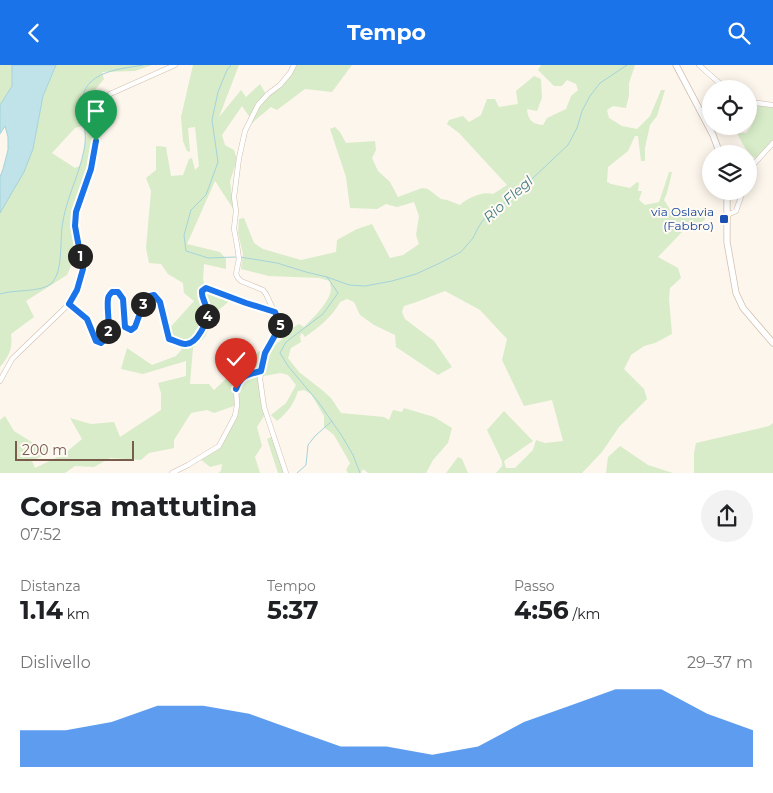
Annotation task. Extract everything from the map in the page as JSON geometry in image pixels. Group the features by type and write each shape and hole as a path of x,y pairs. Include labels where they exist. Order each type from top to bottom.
{"street":[{"path":"0,381 12,359 69,304 77,290 83,269 75,226 76,212 91,169 98,116 102,104 110,93 175,65"},
{"path":"286,473 264,407 260,379 265,353 280,324 263,289 240,281 236,274 238,251 234,229 236,211 234,197 238,158 245,131 258,105 280,85 294,65"},
{"path":"676,65 717,145"},
{"path":"699,65 716,80"},
{"path":"757,103 773,105"},
{"path":"757,161 773,143"},
{"path":"727,200 727,237 738,299 743,308 773,343"},
{"path":"727,215 736,211 740,200"},
{"path":"69,304 87,319 96,341 101,343 108,334 108,298 112,292 118,292 123,299 125,327 131,330 135,327 146,297 154,295 160,302 169,339 184,344 191,343 196,339 205,324 208,316 207,307 201,296 202,291 206,288 275,312"},
{"path":"172,473 219,446 234,416 237,405 236,389 239,382 244,376 261,371"}],"green space":[{"path":"0,65 12,65 12,86 0,105"},
{"path":"56,65 152,65 135,71 102,72 104,79 94,91 98,116 91,169 76,212 79,247 74,252 74,259 67,275 26,301 34,317 11,334 10,352 0,367 0,213 33,149 43,96","holes":["84,126 84,151 80,166 75,168 52,153 75,128"]},
{"path":"193,65 239,65 219,117 241,90 246,97 260,84 267,96 284,83 297,65 352,65 332,92 305,89 277,110 271,107 252,123 242,106 222,135 225,145 234,150 237,160 230,181 234,210 215,181 187,244 220,252 226,259 226,269 204,264 203,280 206,288 233,298 214,314 205,337 193,348 190,384 209,384 214,390 227,378 236,364 248,363 259,351 265,353 261,371 266,413 257,427 262,446 255,457 260,473 218,473 221,471 222,464 210,467 199,458 219,446 235,416 237,405 214,413 207,410 191,413 174,440 174,448 149,453 141,460 110,458 94,467 75,466 65,473 0,473 0,420 5,416 14,431 38,446 48,444 50,452 32,461 35,468 64,454 82,439 70,418 91,424 114,422 120,437 161,410 161,393 158,383 186,376 186,361 143,374 121,369 127,348 152,365 176,356 182,349 169,339 167,331 194,301 184,293 183,283 168,274 161,264 149,263 146,248 151,191 146,178 156,170 156,146 166,147 171,176 183,175 189,159 192,158 195,170 199,166 195,127 188,128 190,152 187,151 183,141 181,117"},
{"path":"541,65 635,65 629,83 626,108 613,106 607,110 609,118 622,126 637,129 650,116 661,90 665,90 657,116 650,125 645,148 645,161 641,161 638,136 635,136 628,151 608,167 607,182 630,188 637,182 639,183 638,191 642,191 639,200 645,205 659,202 669,172 672,172 664,200 671,211 708,216 703,221 684,230 658,257 678,268 681,278 670,288 672,334 655,343 644,346 631,355 624,369 644,389 647,399 619,427 602,452 582,473 496,473 502,466 502,461 487,430 504,411 533,441 504,461 506,468 515,468 533,450 536,440 545,443 563,441 552,400 524,406 502,360 507,339 480,310 445,291 404,306 402,312 405,319 434,341 452,367 438,375 396,347 395,335 374,325 360,315 354,302 347,299 340,302 329,317 305,337 302,333 300,336 301,342 291,348 288,358 299,372 331,398 341,413 384,417 389,420 393,410 402,412 404,408 434,417 452,428 448,443 433,460 426,473 368,473 363,469 361,473 348,473 346,470 350,463 334,435 324,427 324,416 311,394 304,390 298,391 290,407 277,421 271,415 286,403 296,385 288,375 281,373 263,376 265,360 269,349 280,341 292,328 299,324 304,327 316,314 328,299 331,289 330,281 319,278 269,276 241,269 243,254 238,233 239,219 244,218 254,243 263,249 301,260 336,252 337,240 357,229 372,224 390,258 403,255 419,244 416,235 419,216 414,202 397,207 386,204 377,209 350,208 346,177 330,129 335,127 346,143 375,141 376,150 372,158 378,171 390,182 398,197 422,188 428,189 441,199 460,205 475,196 485,193 493,194 507,185 459,133 447,124 449,120 463,116 469,122 481,115 487,99 495,99 499,107 518,104 516,91 534,76 541,79 542,98 537,111 527,109 531,121 543,125 547,118 566,109 571,96 578,90 576,84 567,80 562,86 554,86 538,70"},
{"path":"757,103 773,105 773,143 758,160 757,145 743,145 738,135 757,135"},
{"path":"773,423 773,473 694,473 696,443 769,426"},
{"path":"273,436 286,473 278,473 267,439"},
{"path":"620,446 648,465 673,473 606,473 608,457"},
{"path":"458,457 462,459 468,473 446,473"}],"water":[{"path":"12,65 56,65 43,96 33,149 24,172 0,213 0,177 8,150 8,137 5,126 0,134 0,105 12,86"}],"waterway":[{"path":"0,294 35,290 47,286 56,278 64,217 85,145 82,99 86,88 100,75 143,65"},
{"path":"231,65 218,92 212,120 218,162 206,195 191,210 184,235 186,251 208,258 236,257"},
{"name":"Rio Flegl","path":"327,277 349,285 365,286 392,281 416,274 461,252 473,238 483,220 517,193 568,145 590,96 600,83 627,65"},
{"path":"240,257 277,263 327,277 338,293 323,314 286,342 280,353 342,436 353,455 360,473"},
{"path":"297,473 306,465 308,445 332,421"}],"place":[{"name":"via Oslavia (Fabbro)","path":"724,219"}],"route":[{"path":"96,141 91,169 76,212 75,226 83,269 77,290 69,304 87,319 96,341 101,343 108,334 108,298 112,292 118,292 123,299 125,327 131,330 135,327 146,297 154,295 160,302 169,339 184,344 191,343 196,339 205,324 208,316 207,307 201,296 202,291 206,288 275,312 280,324 275,337 265,353 261,371 244,376 236,389"}]}
